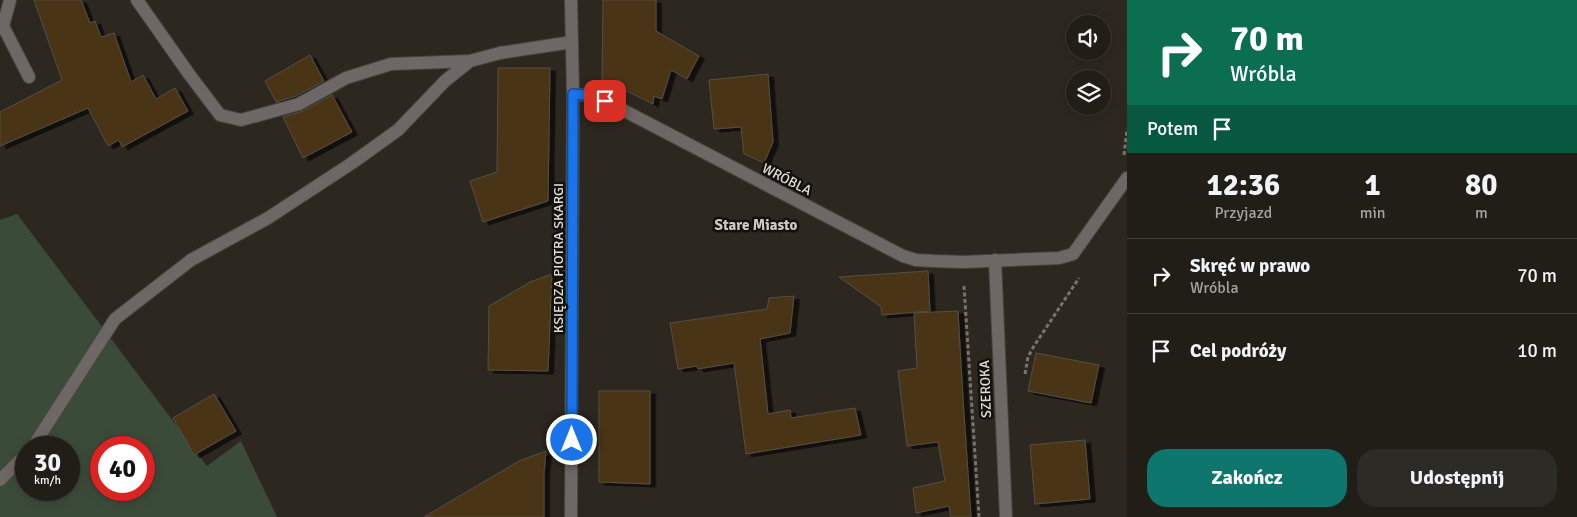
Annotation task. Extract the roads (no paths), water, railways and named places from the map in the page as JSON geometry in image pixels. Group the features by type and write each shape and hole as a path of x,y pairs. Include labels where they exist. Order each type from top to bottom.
{"street":[{"path":"10,0 3,26 29,77"},
{"path":"137,0 220,115 241,120 299,104 346,78 391,64 470,61 500,53 572,42"},
{"name":"KSIĘDZA PIOTRA SKARGI","path":"571,0 573,94 571,517"},
{"path":"40,436 115,319 191,260 268,218 352,164 398,130 445,81 470,61"},
{"name":"WRÓBLA","path":"573,94 596,96 902,256 916,260 963,262 1059,258 1073,254 1127,178"},
{"name":"SZEROKA","path":"995,260 1006,517"},
{"path":"0,480 15,465"}],"district":[{"name":"Stare Miasto","path":"756,225"}]}
